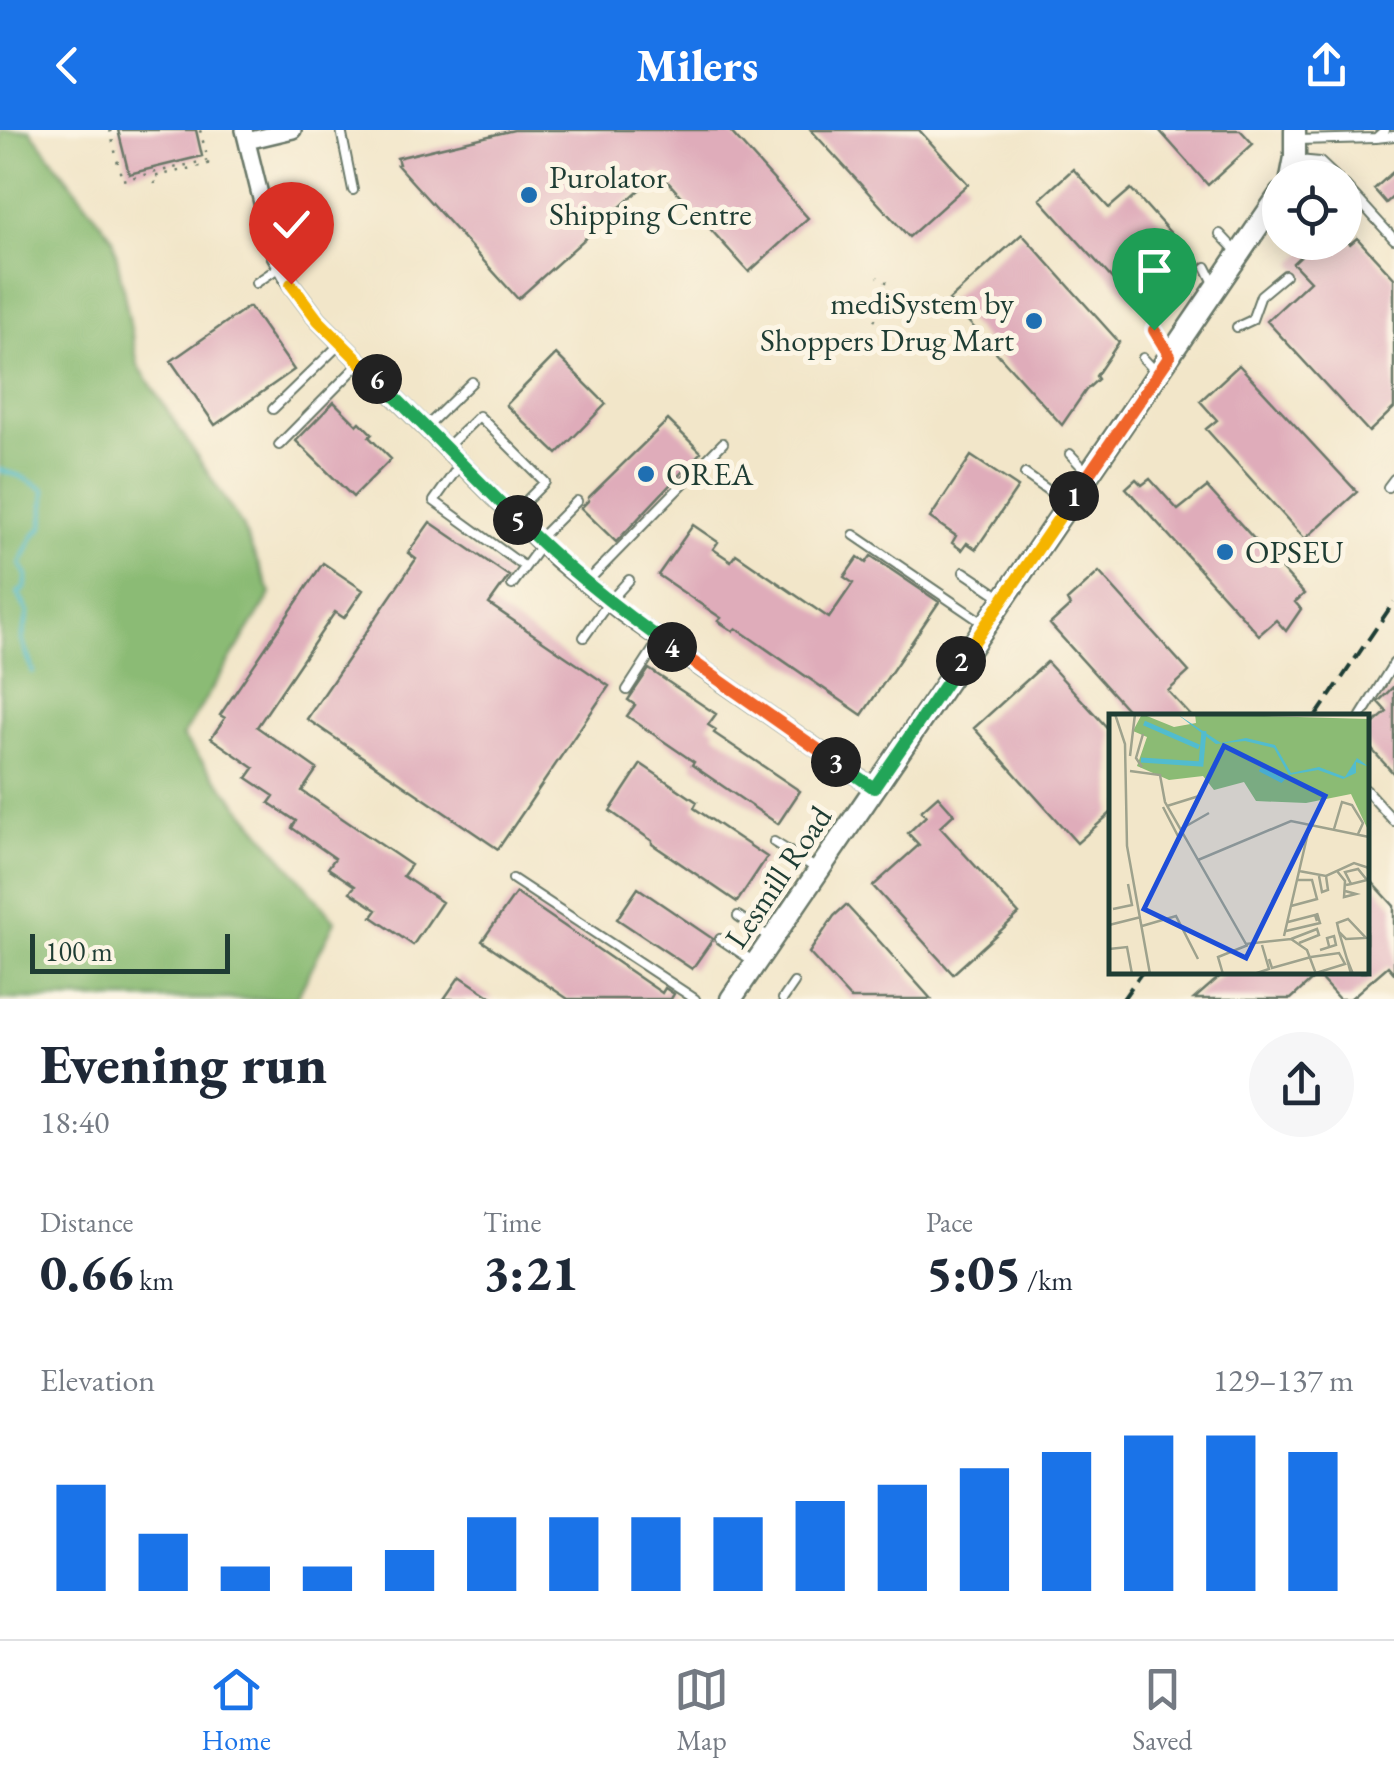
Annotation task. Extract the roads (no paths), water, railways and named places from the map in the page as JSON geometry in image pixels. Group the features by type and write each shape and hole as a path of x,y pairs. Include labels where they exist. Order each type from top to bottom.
{"street":[{"path":"294,130 245,135 275,254 318,320 586,583 874,788"},
{"name":"Lesmill Road","path":"731,999 1262,221"}],"lane":[{"path":"341,130 353,190"},
{"path":"1376,138 1385,130"},
{"path":"1301,151 1394,136"},
{"path":"1362,204 1394,239"},
{"path":"1220,234 1239,255"},
{"path":"256,283 281,266"},
{"path":"1206,267 1216,288"},
{"path":"1237,326 1252,320 1262,295 1285,275"},
{"path":"1154,330 1170,356"},
{"path":"273,409 341,343"},
{"path":"1143,358 1158,374"},
{"path":"279,445 360,363"},
{"path":"425,428 472,382"},
{"path":"446,448 478,416 546,482 512,514"},
{"path":"586,583 724,444"},
{"path":"1070,454 1089,474"},
{"path":"461,463 434,501 525,567"},
{"path":"1025,474 1068,504"},
{"path":"512,585 540,542 577,501"},
{"path":"854,535 986,626"},
{"path":"964,572 1004,599"},
{"path":"584,636 629,580"},
{"path":"627,690 660,639"},
{"path":"1362,714 1394,663"},
{"path":"1369,793 1394,822"},
{"path":"774,842 818,870"},
{"path":"513,878 695,999"},
{"path":"738,916 772,939"},
{"path":"720,939 756,963"},
{"path":"783,999 794,983"}],"waterway":[{"path":"0,470 45,490 43,527 34,535 20,564 27,576 25,588 18,593 28,613 22,640 33,672"}],"railway":[{"path":"1317,714 1394,602"},
{"path":"1123,999 1141,974"}],"place":[{"name":"Purolator Shipping Centre","path":"529,195"},
{"name":"mediSystem by Shoppers Drug Mart","path":"1034,321"},
{"name":"OREA","path":"646,474"},
{"name":"OPSEU","path":"1225,552"}]}
